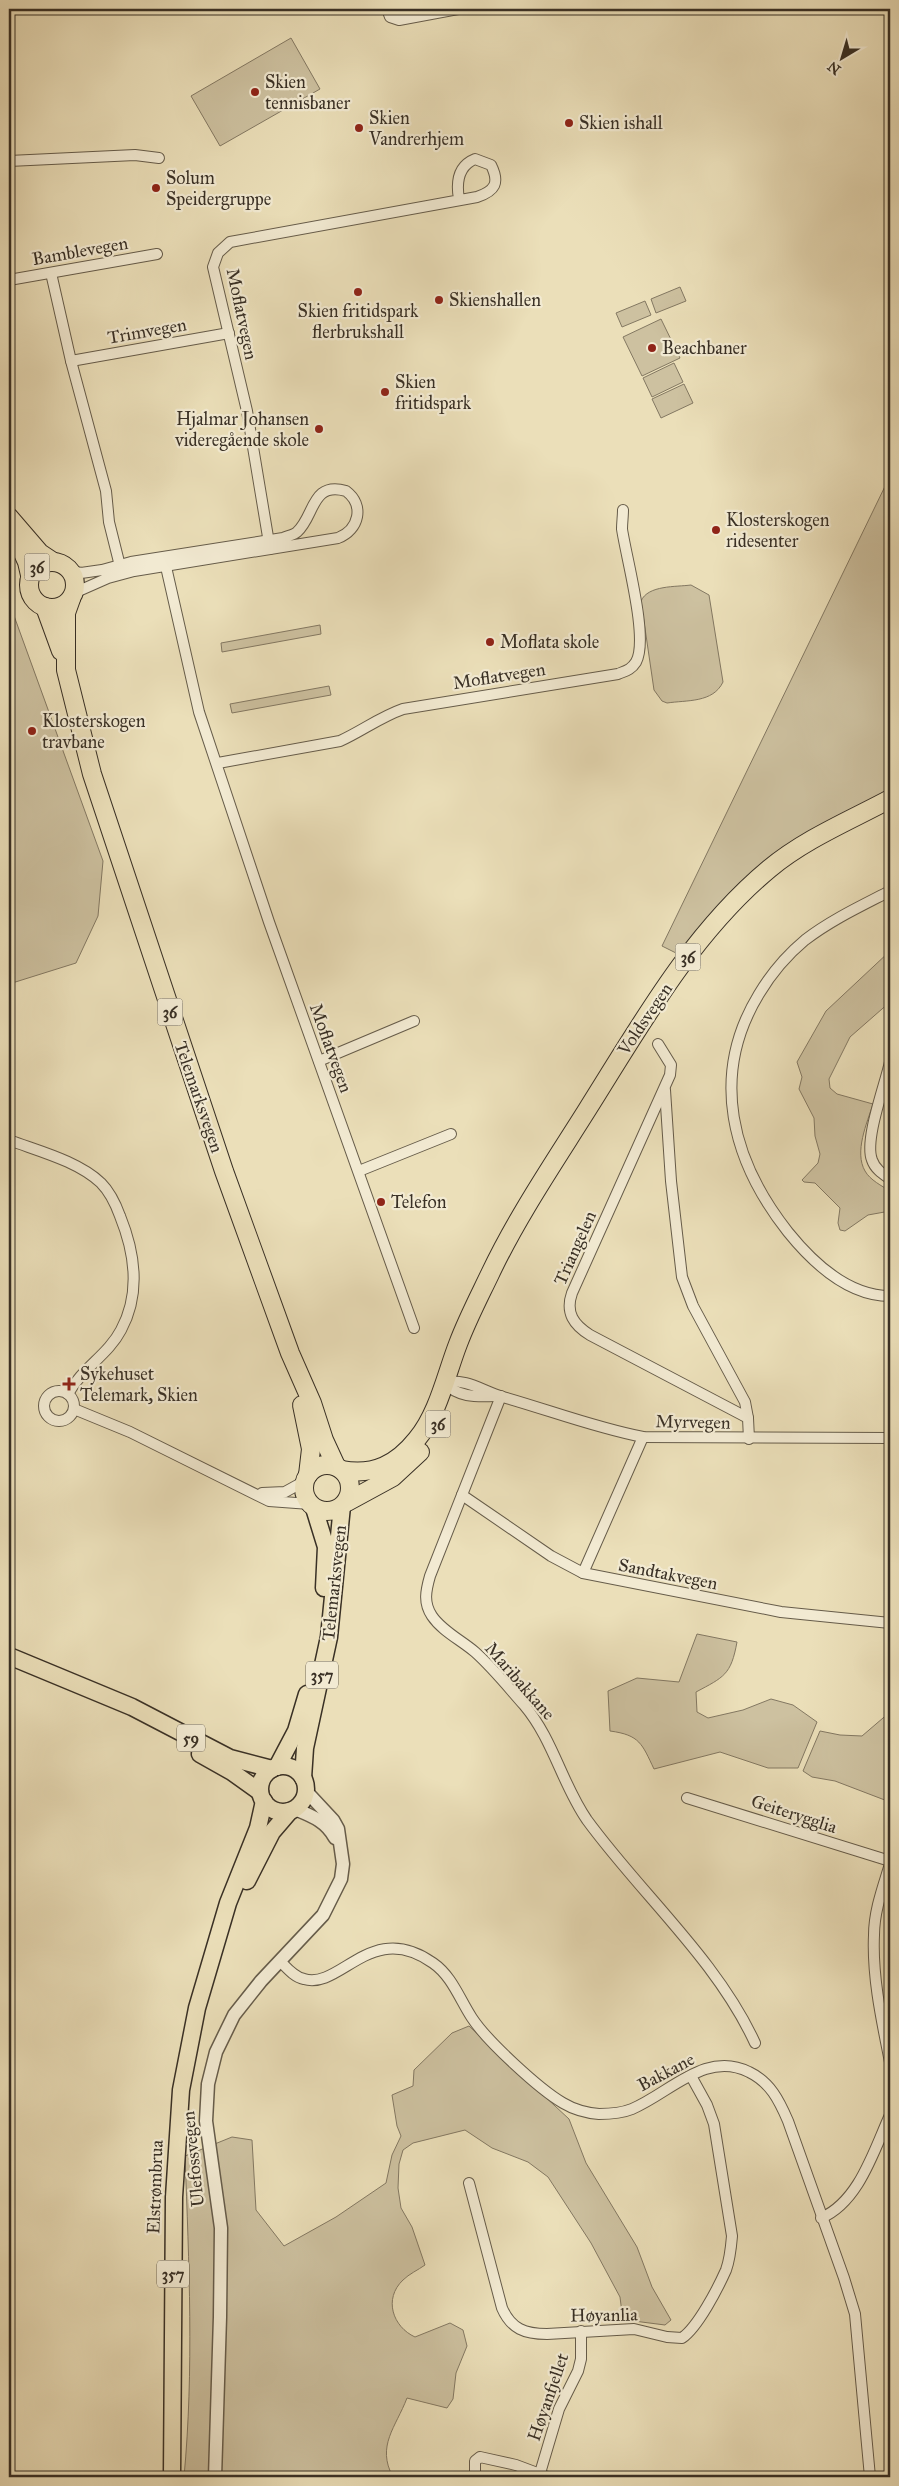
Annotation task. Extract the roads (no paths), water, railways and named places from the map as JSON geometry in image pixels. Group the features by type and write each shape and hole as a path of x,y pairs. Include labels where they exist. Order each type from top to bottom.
{"highway":[{"name":"36","path":"9,518 40,552 52,561 66,566 71,571"},
{"name":"Telemarksvegen","path":"9,522 27,562 30,575 29,592 35,602 45,607 66,665 74,709 105,817 215,1144 290,1353 312,1403 326,1448 339,1468"},
{"name":"36","path":"30,575 39,564 52,561"},
{"name":"Telemarksvegen","path":"66,665 66,613 75,585 71,571"},
{"path":"45,607 56,608 72,596"},
{"name":"Voldsvegen","path":"344,1504 392,1478 410,1464 433,1434 451,1385 466,1322 475,1308 497,1260 536,1191 638,1029 703,938 734,902 784,858 818,836 890,799"},
{"name":"Telemarksvegen","path":"290,1353 309,1438 310,1461 306,1478"},
{"name":"Voldsvegen","path":"339,1468 365,1473 374,1471 397,1459 410,1448 451,1385"},
{"name":"36","path":"323,1465 339,1468 351,1484 344,1504 331,1512 312,1506 304,1493 306,1478 323,1465"}],"main road":[{"name":"Telemarksvegen","path":"304,1784 305,1748 329,1637 344,1504"},
{"name":"Telemarksvegen","path":"275,1768 296,1731 315,1662 323,1598 326,1547 312,1506"},
{"name":"59","path":"9,1656 132,1708 230,1758 247,1764 275,1768"},
{"name":"59","path":"112,1701 130,1714 232,1772 262,1797"},
{"path":"275,1768 294,1769 304,1784"},
{"name":"357","path":"262,1797 262,1781 275,1768"},
{"name":"357","path":"293,1810 302,1802 304,1784"},
{"path":"262,1797 275,1811 293,1810"},
{"name":"Elstrømbrua","path":"172,2477 174,2197 180,2098 197,2008 228,1903 258,1828 262,1797"},
{"name":"Elstrømbrua","path":"220,1934 272,1832 293,1810"}],"street":[{"path":"386,9 390,17 399,20 458,9"},
{"path":"9,160 135,155 159,158"},
{"name":"Moflatvegen","path":"270,544 256,461 229,332 213,267 218,253 230,242 459,199 489,193 496,181 491,165 475,159 463,166 458,184 459,199"},
{"name":"Bamblevegen","path":"9,280 157,254"},
{"path":"51,273 71,361 106,491 109,522 120,569"},
{"name":"Trimvegen","path":"71,361 229,332"},
{"path":"71,571 88,572 120,569 270,544 326,541 346,535 353,528 357,518 356,501 342,490 323,493 318,496 298,532 270,544"},
{"name":"Moflatvegen","path":"218,763 340,740 354,735 384,716 403,709 618,674 630,670 637,660 639,647 634,588 622,528 623,510"},
{"name":"Moflatvegen","path":"165,562 200,712 269,922 414,1328"},
{"path":"72,596 120,569"},
{"path":"890,891 824,927 806,940 781,964 760,992 745,1022 734,1053 730,1080 732,1108 746,1161 764,1198 779,1220 805,1252 834,1277 872,1294 890,1296"},
{"path":"319,1061 414,1021"},
{"name":"Triangelen","path":"658,1044 671,1065 665,1089 572,1294 568,1307 569,1313 576,1326 590,1335 748,1418"},
{"path":"890,1062 870,1145 872,1160 876,1167 890,1179"},
{"name":"Triangelen","path":"665,1089 670,1181 682,1277 693,1306 745,1402 749,1438"},
{"path":"359,1172 451,1134"},
{"path":"9,1140 72,1165 102,1184 114,1202 130,1243 135,1277 132,1302 122,1330 109,1349 78,1377 68,1394"},
{"name":"Myrvegen","path":"451,1385 480,1397 501,1396 614,1431 644,1437 890,1438"},
{"path":"62,1391 68,1394 74,1403 74,1409 67,1419 61,1421 54,1420 45,1411 44,1405 50,1394 62,1391"},
{"name":"Maribakkane","path":"501,1396 428,1585 426,1600 431,1614 443,1628 490,1667 526,1708 549,1744 572,1797 588,1821 708,1967 739,2011 755,2044"},
{"path":"74,1409 130,1432 269,1500 312,1506"},
{"path":"583,1573 644,1437"},
{"path":"251,1492 269,1494 284,1492 306,1478"},
{"name":"Sandtakvegen","path":"462,1495 551,1556 583,1573 781,1612 890,1623"},
{"name":"Ulefossvegen","path":"215,2477 221,2228 206,2121 208,2084 216,2052 234,2015 261,1981 330,1904 341,1880 342,1851 338,1829 304,1784"},
{"name":"Geiterygglia","path":"687,1798 890,1862 880,1897 874,1936 878,1987 890,2062"},
{"path":"293,1810 316,1817 326,1826 342,1851"},
{"name":"Bakkane","path":"280,1961 294,1975 312,1980 326,1977 371,1952 400,1950 419,1955 444,1973 472,2020 493,2043 554,2097 584,2111 607,2114 631,2109 691,2076 714,2066 732,2066 754,2074 771,2088 788,2121 855,2314 869,2477"},
{"name":"Høyanlia","path":"469,2183 502,2308 509,2320 520,2330 533,2334 634,2329 667,2338 682,2338 693,2328 726,2270 731,2252 732,2236 714,2124 707,2105 691,2076"},
{"path":"821,2218 832,2214 849,2198 890,2115"},
{"name":"Høyanfjellet","path":"475,2477 475,2461 480,2457 516,2465 544,2475 559,2409 582,2359 582,2331"}],"place":[{"name":"Skien tennisbaner","path":"255,92"},
{"name":"Skien ishall","path":"569,123"},
{"name":"Skien Vandrerhjem","path":"359,128"},
{"name":"Solum Speidergruppe","path":"156,188"},
{"name":"Skien fritidspark flerbrukshall","path":"358,292"},
{"name":"Skienshallen","path":"439,300"},
{"name":"Beachbaner","path":"652,348"},
{"name":"Skien fritidspark","path":"385,392"},
{"name":"Hjalmar Johansen videregående skole","path":"319,429"},
{"name":"Klosterskogen ridesenter","path":"716,530"},
{"name":"Moflata skole","path":"490,642"},
{"name":"Klosterskogen travbane","path":"32,731"},
{"name":"Telefon","path":"381,1202"},
{"name":"Sykehuset Telemark, Skien","path":"69,1384"}]}
